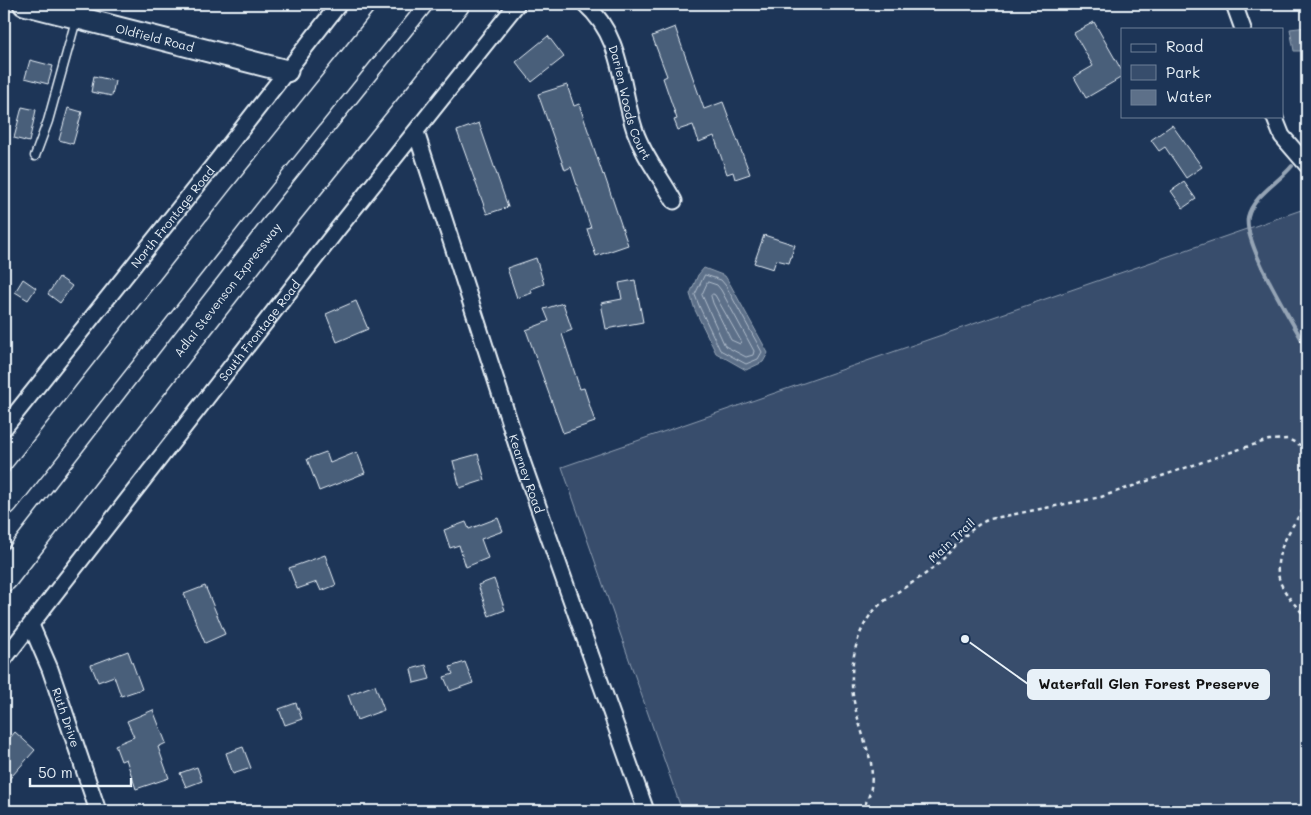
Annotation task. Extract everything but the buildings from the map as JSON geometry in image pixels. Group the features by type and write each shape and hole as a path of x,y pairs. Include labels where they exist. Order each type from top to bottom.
{"highway":[{"path":"4,501 398,4"},
{"name":"Adlai Stevenson Expressway","path":"4,578 274,229 455,4"}],"street":[{"name":"Oldfield Road","path":"24,4 53,7 76,18 287,71"},
{"name":"North Frontage Road","path":"4,428 339,4"},
{"name":"South Frontage Road","path":"4,660 326,245 518,4"},
{"name":"Darien Woods Court","path":"585,4 604,26 611,40 620,64 635,130 642,150 666,185 674,201"},
{"path":"1234,4 1242,28"},
{"path":"1275,118 1282,136 1306,165"},
{"name":"Kearney Road","path":"416,132 522,461 646,811"},
{"name":"Ruth Drive","path":"31,625 50,669 98,811"}],"lane":[{"path":"36,156 48,121 76,18"}],"path":[{"name":"Main Trail","path":"860,811 872,788 871,763 852,686 856,648 861,632 869,616 882,603 918,581 936,567 980,523 990,519 1101,497 1269,440 1288,438 1304,447 1307,451"},
{"path":"1307,503 1285,540 1278,567 1281,584 1285,592 1307,618"}],"green space":[{"path":"1307,208 1307,811 682,811 562,467"}],"water":[{"path":"1307,27 1307,51 1294,51 1290,29"},
{"path":"704,268 725,276 768,353 763,362 746,370 716,353 695,310 690,294 698,275"}],"waterway":[{"path":"1292,166 1255,202 1248,217 1249,230 1253,246 1270,283 1307,349"}],"place":[{"name":"Waterfall Glen Forest Preserve","path":"965,639"}]}
